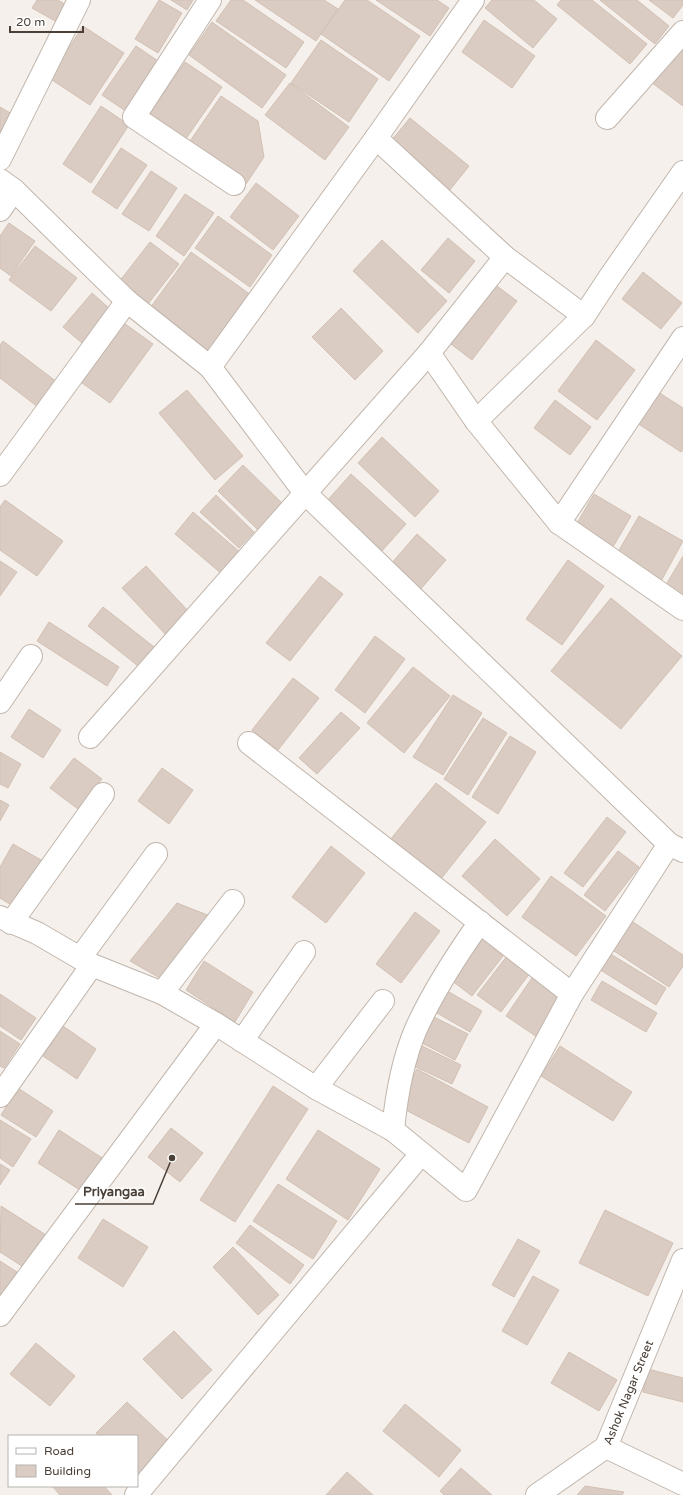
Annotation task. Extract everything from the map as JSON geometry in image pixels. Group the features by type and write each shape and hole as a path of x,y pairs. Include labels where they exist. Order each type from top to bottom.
{"street":[{"path":"0,159 79,0"},
{"path":"210,0 134,117 234,184"},
{"path":"210,367 376,138 472,0"},
{"path":"607,118 683,32"},
{"path":"376,138 505,257 584,316"},
{"path":"476,421 584,316 683,172"},
{"path":"0,210 7,185 127,301 210,367 305,493 676,848 572,994 466,1190 393,1130 316,1088 216,1024 162,993 86,961 37,933 6,920 103,794"},
{"path":"90,737 429,353 505,257"},
{"path":"0,475 127,301"},
{"path":"559,523 683,338"},
{"path":"429,353 476,421 559,523 683,609"},
{"path":"0,702 31,656"},
{"path":"249,743 572,994"},
{"path":"0,1096 156,854"},
{"path":"162,993 233,900"},
{"path":"393,1130 398,1090 415,1030 448,969 480,922"},
{"path":"242,1041 304,952"},
{"path":"316,1088 383,1001"},
{"path":"0,1315 216,1024"},
{"path":"136,1495 421,1154"},
{"name":"Ashok Nagar Street","path":"537,1495 606,1447 683,1260"},
{"path":"606,1447 683,1484"}],"building":[{"path":"37,0 58,0 66,5 57,22 32,8"},
{"path":"159,0 182,13 158,53 135,39"},
{"path":"171,0 193,0 187,10"},
{"path":"231,0 243,0 304,42 286,68 216,21"},
{"path":"255,0 324,0 338,9 316,41"},
{"path":"345,0 367,0 420,36 389,81 321,34"},
{"path":"376,0 437,0 449,8 430,36"},
{"path":"492,0 534,0 557,19 533,48 485,8"},
{"path":"561,0 592,0 647,44 630,64 557,5"},
{"path":"600,0 637,0 669,26 655,44"},
{"path":"649,0 683,0 683,5 673,18"},
{"path":"484,20 535,56 512,88 462,52"},
{"path":"212,22 286,75 262,108 189,55"},
{"path":"83,26 124,53 90,105 49,78"},
{"path":"321,40 378,79 349,122 291,83"},
{"path":"683,43 683,106 647,79"},
{"path":"136,46 164,65 130,114 102,95"},
{"path":"185,62 222,87 185,140 149,115"},
{"path":"290,83 349,127 325,160 265,115"},
{"path":"221,96 258,121 264,157 246,184 188,144"},
{"path":"101,106 129,125 91,183 63,164"},
{"path":"0,107 12,114 0,134"},
{"path":"410,118 469,166 445,196 386,147"},
{"path":"121,148 147,165 117,209 92,192"},
{"path":"151,171 177,188 149,231 122,214"},
{"path":"256,183 299,216 273,250 230,217"},
{"path":"185,194 214,213 184,256 156,236"},
{"path":"218,216 272,255 250,287 195,248"},
{"path":"9,223 35,241 11,276 0,268 0,236"},
{"path":"448,238 475,261 449,293 421,270"},
{"path":"382,240 447,301 418,333 353,271"},
{"path":"150,242 179,264 148,304 119,282"},
{"path":"35,246 77,278 51,311 9,280"},
{"path":"191,252 251,295 210,352 150,308"},
{"path":"643,272 682,303 661,329 622,299"},
{"path":"493,283 517,301 472,360 447,341"},
{"path":"92,293 110,309 82,343 63,327"},
{"path":"341,308 383,351 355,380 312,337"},
{"path":"121,321 153,344 110,403 78,380"},
{"path":"596,340 635,370 597,420 558,391"},
{"path":"3,341 57,382 38,407 0,378 0,345"},
{"path":"187,390 243,456 215,480 159,413"},
{"path":"655,390 683,408 683,450 681,452 634,421"},
{"path":"555,400 591,427 570,455 534,428"},
{"path":"382,437 439,491 415,517 358,463"},
{"path":"243,465 284,505 259,531 218,491"},
{"path":"351,474 406,524 381,552 326,502"},
{"path":"594,494 631,516 610,552 573,530"},
{"path":"216,495 254,532 239,548 200,512"},
{"path":"5,500 63,541 37,576 0,550 0,507"},
{"path":"193,512 241,553 223,575 175,534"},
{"path":"639,516 683,541 660,583 615,557"},
{"path":"417,534 446,560 419,591 390,565"},
{"path":"683,556 683,602 663,590"},
{"path":"568,560 604,586 562,645 526,619"},
{"path":"0,561 17,572 0,596"},
{"path":"146,566 191,614 167,636 122,588"},
{"path":"320,576 343,594 290,661 266,643"},
{"path":"611,598 682,656 621,729 551,671"},
{"path":"103,607 158,650 143,670 88,626"},
{"path":"49,622 119,667 107,686 37,641"},
{"path":"375,636 405,659 365,713 335,690"},
{"path":"413,667 450,696 404,753 367,723"},
{"path":"293,678 319,698 278,750 252,730"},
{"path":"453,695 482,713 443,775 413,757"},
{"path":"29,709 61,730 43,758 11,737"},
{"path":"341,712 360,728 317,774 299,758"},
{"path":"483,718 507,733 468,795 444,779"},
{"path":"510,736 536,752 498,814 472,797"},
{"path":"0,752 21,764 8,788 0,784"},
{"path":"74,758 102,779 78,809 50,788"},
{"path":"162,768 193,790 169,824 138,801"},
{"path":"436,783 486,822 440,880 390,840"},
{"path":"0,800 9,805 0,821"},
{"path":"607,817 626,832 583,887 564,873"},
{"path":"495,839 540,879 507,916 462,876"},
{"path":"13,844 43,861 16,908 0,898 0,867"},
{"path":"331,846 365,873 326,923 292,897"},
{"path":"618,851 639,867 605,911 584,895"},
{"path":"551,876 606,916 576,956 522,917"},
{"path":"177,903 210,916 165,981 130,961"},
{"path":"415,912 440,931 401,983 376,964"},
{"path":"630,920 683,955 683,966 669,987 611,949"},
{"path":"478,937 503,956 472,996 447,977"},
{"path":"609,953 666,988 656,1005 599,969"},
{"path":"507,956 530,973 501,1012 477,995"},
{"path":"204,961 253,992 235,1022 186,990"},
{"path":"534,975 565,996 537,1037 506,1016"},
{"path":"602,981 657,1013 646,1032 591,1000"},
{"path":"442,988 482,1011 470,1032 430,1009"},
{"path":"0,994 36,1018 21,1040 0,1026"},
{"path":"434,1017 468,1034 455,1060 422,1043"},
{"path":"63,1026 96,1049 77,1079 43,1056"},
{"path":"0,1031 20,1044 4,1068 0,1066"},
{"path":"422,1046 461,1065 452,1084 412,1065"},
{"path":"560,1046 632,1092 613,1121 541,1076"},
{"path":"417,1069 488,1107 469,1143 398,1106"},
{"path":"273,1086 308,1109 235,1222 200,1200"},
{"path":"18,1088 53,1111 36,1137 1,1115"},
{"path":"0,1120 31,1139 13,1167 0,1158"},
{"path":"171,1128 203,1153 180,1182 148,1157"},
{"path":"59,1130 107,1161 86,1194 38,1163"},
{"path":"318,1130 380,1169 348,1220 286,1179"},
{"path":"0,1164 10,1170 0,1185"},
{"path":"278,1184 337,1221 313,1259 253,1221"},
{"path":"1,1206 46,1235 25,1268 0,1252"},
{"path":"605,1210 673,1243 648,1296 579,1263"},
{"path":"103,1219 148,1247 123,1287 78,1258"},
{"path":"250,1225 304,1265 290,1284 236,1243"},
{"path":"518,1239 540,1251 514,1297 492,1285"},
{"path":"233,1247 279,1295 258,1315 213,1267"},
{"path":"0,1261 17,1272 0,1299"},
{"path":"533,1276 559,1290 527,1345 502,1331"},
{"path":"174,1331 212,1370 182,1399 143,1359"},
{"path":"36,1343 75,1376 50,1406 10,1374"},
{"path":"569,1352 617,1380 599,1411 551,1383"},
{"path":"648,1369 683,1378 683,1402 643,1392"},
{"path":"127,1402 173,1445 142,1477 138,1473 138,1435 98,1435 96,1433"},
{"path":"405,1404 461,1450 439,1477 383,1431"},
{"path":"461,1468 492,1495 444,1495 440,1491"},
{"path":"347,1472 373,1495 326,1495"},
{"path":"585,1486 624,1492 622,1495 577,1495"},
{"path":"53,1487 105,1487 112,1495 60,1495"}],"place":[{"name":"Priyangaa","path":"172,1158"}]}
